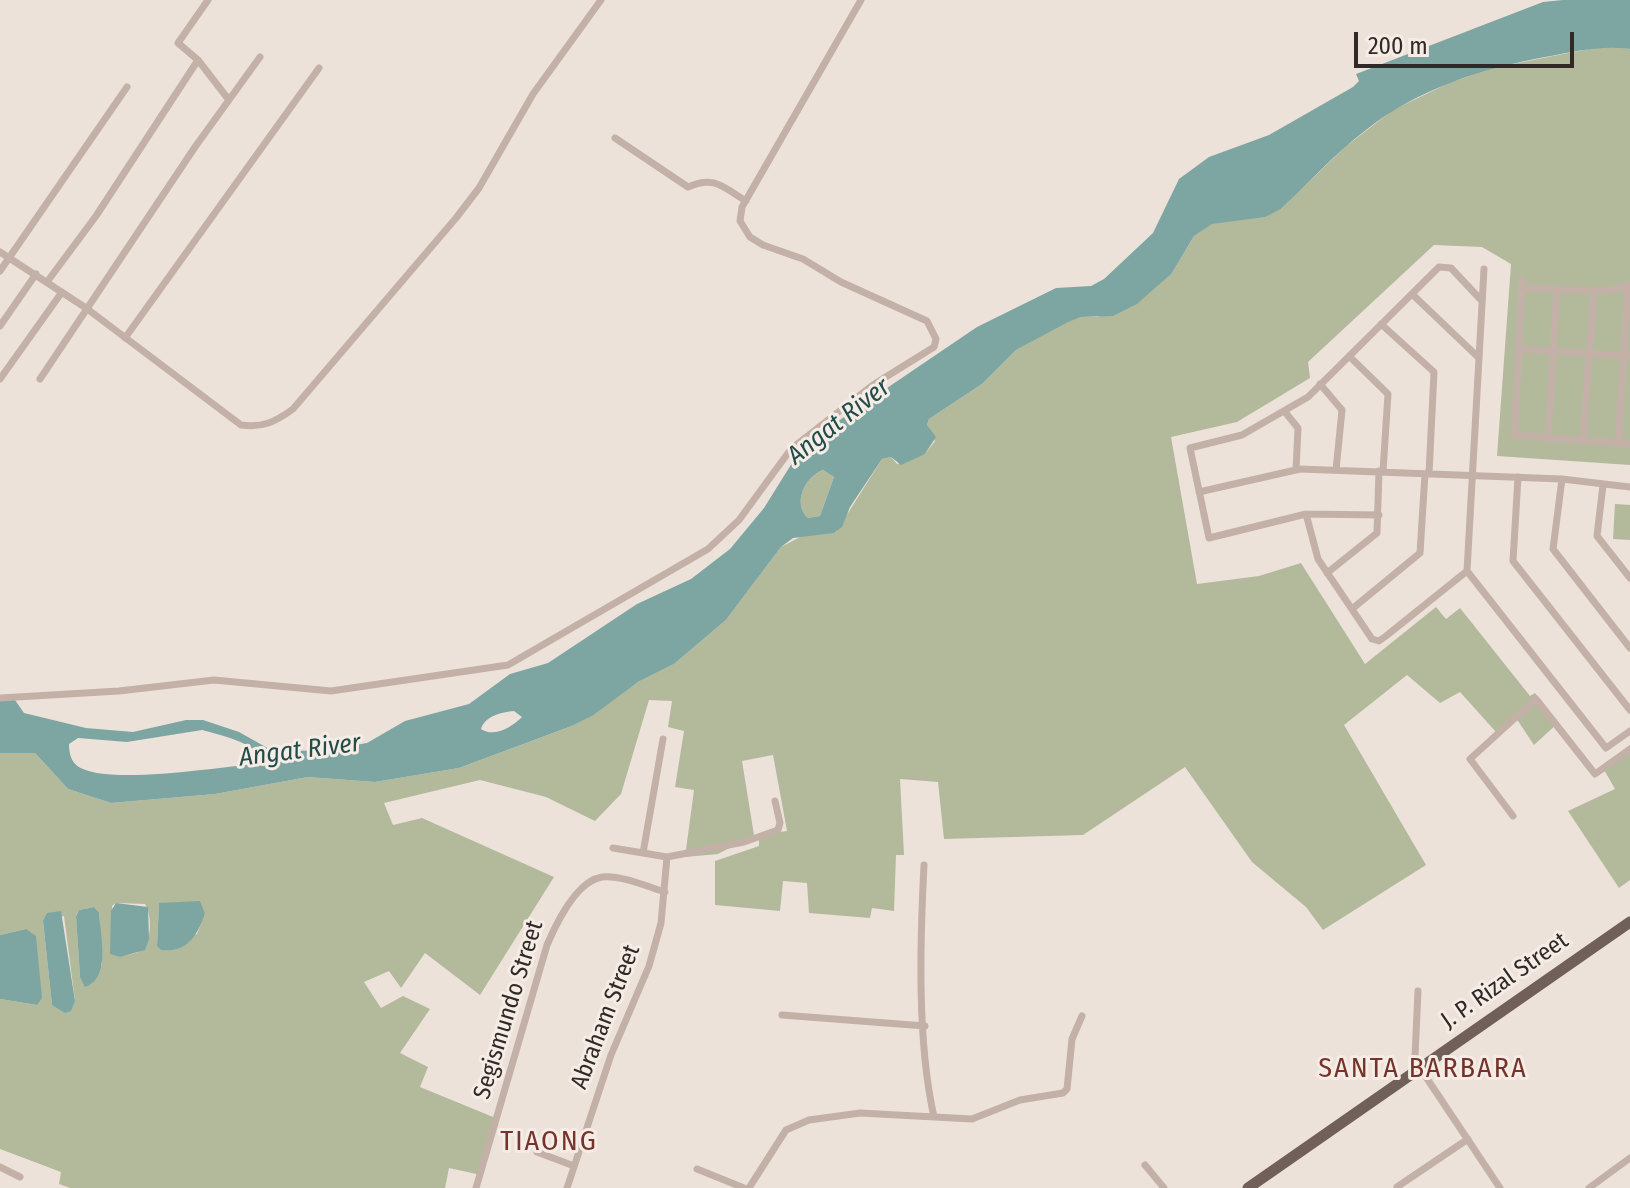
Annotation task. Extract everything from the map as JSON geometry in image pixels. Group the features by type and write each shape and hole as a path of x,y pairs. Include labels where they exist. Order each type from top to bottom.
{"main road":[{"name":"J. P. Rizal Street","path":"1248,1188 1419,1066 1630,922"}],"street":[{"path":"208,0 178,43 198,60 229,100"},
{"path":"0,252 86,308 241,425 257,427 275,422 293,409 456,218 479,188 533,94 601,0"},
{"path":"0,698 119,691 214,680 331,691 500,667 601,608 691,562 733,528 791,449 873,385 934,347 936,339 927,321 841,282 803,259 750,237 740,221 746,201 861,0"},
{"path":"40,379 260,57"},
{"path":"47,282 96,216 198,60"},
{"path":"125,338 319,68"},
{"path":"0,271 127,87"},
{"path":"615,138 688,187 705,179 746,201"},
{"path":"1379,515 1306,514 1209,538 1190,448 1242,435 1308,397 1444,265 1482,301"},
{"path":"1484,269 1467,571 1606,748 1630,731"},
{"path":"0,326 36,274"},
{"path":"1618,444 1627,356 1629,285 1594,291 1522,284 1514,432 1519,437 1618,444 1630,444"},
{"path":"1548,439 1557,289"},
{"path":"1583,441 1594,291"},
{"path":"0,379 62,292"},
{"path":"1412,294 1479,358"},
{"path":"1352,609 1420,553 1434,372 1381,324"},
{"path":"1518,349 1627,356"},
{"path":"1327,573 1377,533 1379,515 1388,394 1349,356"},
{"path":"1320,384 1342,410 1336,470"},
{"path":"1285,412 1298,428 1296,470"},
{"path":"1199,492 1296,470 1562,479 1630,487"},
{"path":"1518,477 1513,561 1630,710"},
{"path":"1562,479 1553,549 1630,648"},
{"path":"1603,485 1597,536 1630,576"},
{"path":"1306,514 1318,559 1372,639 1379,641 1467,571"},
{"path":"1513,816 1470,759 1536,699 1595,774 1630,749"},
{"path":"643,853 663,739"},
{"path":"613,848 667,857 744,842 778,830 780,823 775,801"},
{"name":"Abraham Street","path":"567,1188 611,1055 649,966 661,923 667,857"},
{"path":"924,865 920,927 928,1090 934,1117"},
{"name":"Segismundo Street","path":"476,1188 559,915 594,879 605,877 665,892"},
{"path":"1418,991 1415,1056 1419,1066 1500,1188"},
{"path":"782,1015 925,1026"},
{"path":"697,1169 747,1188 786,1130 809,1120 860,1113 972,1119 1020,1100 1063,1093 1067,1089 1072,1039 1082,1016"},
{"path":"1397,1187 1468,1139"},
{"path":"537,1152 574,1166"},
{"path":"1589,1188 1630,1158"},
{"path":"1145,1165 1164,1188"},
{"path":"0,1167 20,1177"}],"green space":[{"path":"1594,48 1630,49 1630,465 1497,456 1511,264 1482,247 1434,245 1308,362 1310,378 1237,422 1171,437 1197,584 1259,576 1301,563 1365,664 1436,607 1446,619 1460,608 1530,696 1535,693 1558,723 1534,745 1516,718 1496,732 1460,692 1440,703 1407,675 1344,725 1426,865 1323,930 1306,907 1252,862 1185,767 1083,835 944,839 938,782 900,779 904,855 896,855 894,911 872,908 870,918 809,913 807,883 783,881 780,911 715,905 715,861 759,846 759,835 787,831 773,755 742,761 754,835 718,854 685,857 694,790 675,787 684,731 668,727 672,701 649,700 621,794 595,821 546,797 480,780 384,803 393,825 422,818 554,877 480,995 425,953 401,988 389,971 364,982 381,1008 403,996 430,1009 400,1053 428,1067 420,1087 498,1119 481,1175 449,1168 445,1188 70,1188 59,1184 61,1172 0,1149 0,999 37,1005 26,929 0,935 0,753 35,753 68,789 111,803 215,794 308,777 375,782 459,768 569,727 638,682 674,664 726,620 781,547 804,535 836,532 882,459 891,457 897,464 925,454 935,441 927,425 929,419 982,384 1016,350 1068,321 1098,317 1172,273 1194,236 1211,224 1281,209 1345,147 1393,110 1449,83 1497,67","holes":["116,903 145,904 149,915 149,936 138,952 119,957 112,906","159,904 205,914 197,934 157,946","94,907 99,912 102,965 80,977 76,915 79,910","64,916 75,1001 52,1005 43,921"]},
{"path":"823,470 834,477 820,516 808,518 801,505 803,491 811,478"},
{"path":"1615,504 1630,505 1630,540 1613,539"},
{"path":"1630,745 1630,880 1619,888 1568,811 1615,789 1603,768"}],"water":[{"name":"Angat River","path":"1630,0 1630,49 1598,48 1498,67 1428,92 1366,130 1281,209 1265,217 1212,224 1194,236 1172,273 1137,304 1113,316 1081,317 1016,350 982,384 929,419 927,425 936,437 925,454 901,465 891,457 882,459 850,507 842,527 834,533 793,538 781,547 726,620 674,664 638,682 592,716 459,768 375,782 308,777 215,794 111,803 68,789 35,753 0,753 0,697 15,700 24,713 86,728 133,732 186,720 203,720 239,732 271,750 321,751 367,743 405,721 469,704 510,674 548,663 637,604 691,579 730,549 764,508 797,455 828,428 977,327 1056,288 1091,286 1104,279 1153,233 1179,179 1209,157 1269,135 1353,87 1359,81 1356,74 1543,2","holes":["823,470 834,477 820,516 808,518 801,505 803,491 811,478","514,711 522,717 497,732 481,729 490,718","202,730 245,744 263,760 258,764 194,771 119,775 79,767 74,762 69,744 78,738 127,742"]},
{"path":"200,901 205,914 194,936 178,949 161,950 157,946 159,903"},
{"path":"116,903 148,907 149,939 145,950 120,957 110,954 111,911"},
{"path":"94,907 99,912 102,965 99,975 85,987 80,977 76,916 79,910"},
{"path":"61,911 75,1001 71,1011 65,1013 52,1005 43,921 47,913"},
{"path":"26,929 36,936 42,998 37,1005 0,999 0,935"}],"district":[{"name":"SANTA BARBARA","path":"1423,1069"},
{"name":"TIAONG","path":"549,1142"}]}
